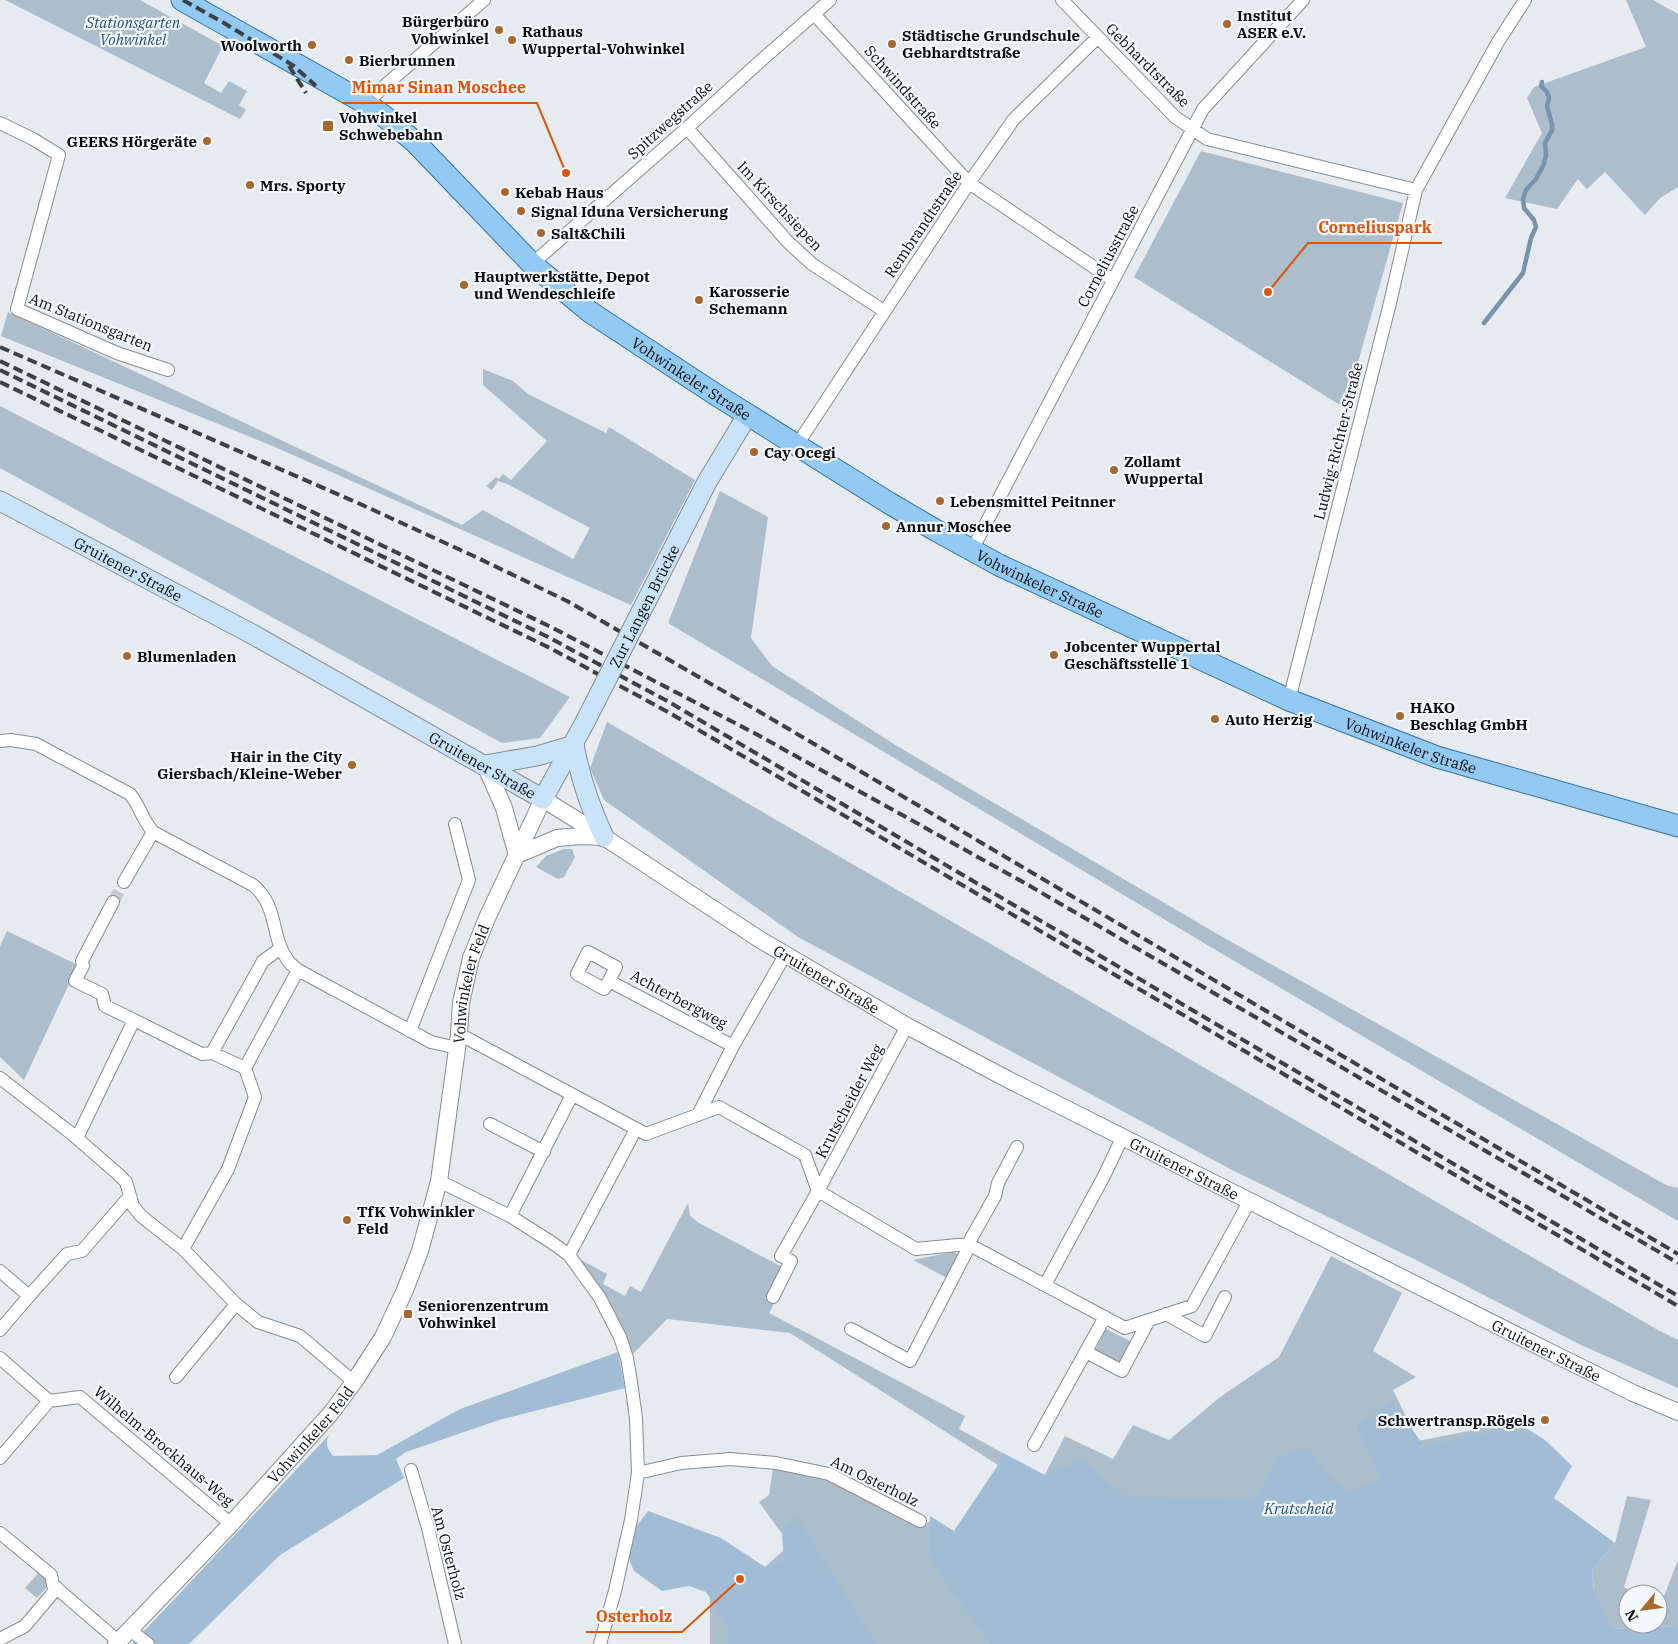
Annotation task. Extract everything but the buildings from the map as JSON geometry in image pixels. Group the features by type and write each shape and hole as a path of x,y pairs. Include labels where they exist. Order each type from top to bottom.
{"main road":[{"name":"Vohwinkeler Straße","path":"182,0 367,104 386,117 415,142 532,264 590,312 889,503 972,550 1065,596 1289,700 1437,757 1678,826"},
{"name":"Zur Langen Brücke","path":"542,799 574,745 707,482 748,414"},
{"name":"Gruitener Straße","path":"0,502 252,634 542,799"},
{"path":"485,765 537,756 574,745 592,811 604,837"}],"street":[{"path":"367,104 381,89 484,0"},
{"name":"Spitzwegstraße","path":"532,264 830,0"},
{"name":"Gebhardtstraße","path":"1062,0 1175,117 1193,130"},
{"name":"Corneliusstraße","path":"972,550 1203,109 1303,0"},
{"name":"Ludwig-Richter-Straße","path":"1289,700 1389,307 1416,190 1498,42 1525,0"},
{"name":"Schwindstraße","path":"814,14 969,183 1114,280"},
{"name":"Rembrandtstraße","path":"797,445 969,183 1014,119 1097,38"},
{"name":"Am Stationsgarten","path":"0,123 33,139 59,155 17,309 117,353 168,370"},
{"name":"Im Kirschsiepen","path":"687,128 788,242 812,264 884,311"},
{"path":"1193,130 1207,139 1416,190"},
{"path":"0,741 11,740 36,744 130,794 136,801 144,822 154,832 253,885 263,894 269,904 281,948 287,960 298,970 245,1068"},
{"path":"485,765 504,808 516,855 557,838 604,837"},
{"name":"Gruitener Straße","path":"542,799 604,837 785,955 907,1026 1009,1080 1633,1393 1678,1412"},
{"name":"Vohwinkeler Feld","path":"117,1643 231,1524 331,1413 383,1337 405,1290 420,1251 439,1181 458,1041 461,1003 470,958 542,799"},
{"path":"410,1031 469,880 455,824"},
{"path":"124,882 154,832"},
{"path":"113,902 82,961 83,966 75,981 102,994 105,1006 202,1054 212,1053 245,1068 255,1096 228,1169 183,1249"},
{"path":"212,1053 263,961 281,948"},
{"name":"Achterbergweg","path":"698,1115 733,1046 785,955"},
{"name":"Krutscheider Weg","path":"298,970 410,1031 436,1043 458,1041 572,1095 646,1134 719,1107 804,1155 818,1191"},
{"name":"Achterbergweg","path":"609,980 733,1046"},
{"path":"77,1138 134,1020"},
{"name":"Krutscheider Weg","path":"773,1297 791,1262 781,1256 907,1026"},
{"path":"0,1078 77,1138 126,1182 134,1206 141,1216 183,1249 236,1304 258,1322 300,1336 354,1382"},
{"path":"510,1216 572,1095"},
{"path":"490,1124 544,1152"},
{"path":"569,1255 636,1128"},
{"path":"1045,1285 1104,1176 1122,1136"},
{"path":"851,1329 910,1361 995,1196 998,1183 1017,1147"},
{"path":"439,1181 510,1216 569,1255 600,1298 627,1358 636,1418 638,1473 631,1520 615,1591 600,1644"},
{"path":"818,1191 916,1249 969,1244 1125,1328 1192,1306 1250,1200"},
{"path":"0,1330 67,1254 82,1251 130,1196"},
{"path":"0,1271 29,1296"},
{"path":"1166,1314 1205,1336 1225,1297"},
{"path":"176,1377 236,1304"},
{"path":"1034,1445 1105,1317"},
{"path":"1086,1352 1122,1371 1149,1320"},
{"path":"0,1358 49,1401 0,1458"},
{"name":"Wilhelm-Brockhaus-Weg","path":"49,1401 80,1397 231,1524"},
{"name":"Am Osterholz","path":"638,1473 680,1463 730,1459 776,1463 828,1474 920,1521"},
{"name":"Am Osterholz","path":"411,1470 428,1528 455,1644"},
{"path":"0,1533 51,1575 53,1584 117,1643"},
{"path":"0,1639 25,1626 58,1588"},
{"path":"129,1629 148,1644"}],"green space":[{"name":"Stationsgarten Vohwinkel","path":"5,0 140,0 223,46 204,83 221,93 229,81 247,91 239,105 246,110 240,119"},
{"path":"1626,0 1653,0 1678,14 1678,187 1660,198 1645,215 1605,172 1587,189 1578,179 1557,209 1505,198 1542,133 1527,98 1534,87 1646,47"},
{"path":"1201,151 1403,203 1345,408 1134,277"},
{"path":"8,312 462,525 483,510 573,559 590,528 507,484 498,481 492,490 486,486 496,477 499,479 503,474 511,480 547,441 483,385 483,369 513,381 528,394 606,433 609,427 695,480 631,605 275,447 1,336"},
{"path":"0,406 570,697 540,738 502,743 0,468"},
{"path":"720,491 768,517 751,638 772,666 897,746 1219,935 1666,1185 1678,1188 1678,1221 1214,949 668,623"},
{"path":"607,722 1678,1340 1678,1388 1581,1345 1416,1260 1232,1170 798,937 604,800 590,768"},
{"path":"564,849 572,849 575,857 564,877 558,879 536,867 546,856"},
{"path":"7,931 78,965 24,1080 0,1057 0,946"},
{"path":"688,1203 690,1216 699,1223 784,1268 767,1300 774,1304 769,1313 965,1416 959,1429 1001,1452 998,1465 790,1333 667,1319 633,1354 614,1310 579,1259 607,1274 603,1284 625,1296 630,1286 641,1292"},
{"path":"953,1252 959,1255 947,1278 913,1260"},
{"name":"Krutscheid","path":"1331,1256 1402,1293 1373,1351 1416,1377 1393,1390 1418,1441 1473,1430 1507,1420 1513,1424 1594,1590 1592,1570 1615,1543 1627,1496 1651,1500 1625,1584 1618,1584 1618,1629 1613,1629 1616,1644 710,1644 710,1587 752,1578 790,1545 759,1502 769,1495 773,1468 822,1476 920,1526 931,1521 975,1557 1038,1488 1065,1436 1113,1459 1133,1425 1169,1440 1220,1397 1279,1357"},
{"path":"1106,1329 1134,1343 1122,1365 1095,1351"},
{"path":"618,1352 625,1388 499,1420 406,1452 396,1459 404,1478 280,1555 189,1644 132,1644 329,1435 327,1446 333,1456 377,1455 460,1409"},
{"path":"1392,1401 1422,1443 1414,1451 1436,1443 1498,1431 1510,1418 1545,1440 1572,1466 1554,1498 1615,1543 1592,1570 1594,1593 1611,1629 1618,1629 1618,1634 1668,1634 1668,1626 1678,1626 1678,1644 991,1644 952,1591 929,1555 930,1516 954,1531 998,1465 1001,1452 1045,1475 1082,1460 1125,1496 1256,1500 1278,1459 1307,1446 1323,1470 1347,1492 1382,1480 1357,1426"},
{"path":"648,1511 721,1538 765,1567 784,1560 782,1533 796,1516 876,1644 728,1644 727,1624 706,1592 689,1586 662,1591 634,1571 627,1555 632,1532"},
{"name":"Krutscheid","path":"1678,1560 1678,1626 1668,1626 1668,1586"},
{"path":"40,1571 46,1576 47,1587 37,1598 25,1588"}],"waterway":[{"path":"1484,323 1523,273 1531,238 1536,227 1534,220 1524,208 1523,199 1526,190 1536,179 1544,164 1546,155 1545,143 1552,130 1547,106 1549,98 1547,92 1541,86 1542,82"}],"tunnel":[{"path":"113,902 124,882"}],"railway":[{"path":"183,0 294,66 316,86"},
{"path":"289,66 306,93"},
{"path":"0,347 358,503 567,601 765,715 1678,1254"},
{"path":"0,361 551,627 756,734 1023,882 1678,1263"},
{"path":"0,370 548,637 669,702 1678,1296"},
{"path":"0,382 550,648 668,712 1678,1306"}],"place":[{"name":"Institut ASER e.V.","path":"1227,24"},
{"name":"Bürgerbüro Vohwinkel","path":"499,30"},
{"name":"Rathaus Wuppertal-Vohwinkel","path":"512,40"},
{"name":"Städtische Grundschule Gebhardtstraße","path":"892,44"},
{"name":"Woolworth","path":"312,45"},
{"name":"Bierbrunnen","path":"349,60"},
{"name":"Vohwinkel Schwebebahn","path":"328,126"},
{"name":"GEERS Hörgeräte","path":"207,141"},
{"name":"Mimar Sinan Moschee","path":"566,173"},
{"name":"Mrs. Sporty","path":"250,185"},
{"name":"Kebab Haus","path":"505,192"},
{"name":"Signal Iduna Versicherung","path":"521,211"},
{"name":"Salt&Chili","path":"541,233"},
{"name":"Hauptwerkstätte, Depot und Wendeschleife","path":"464,285"},
{"name":"Corneliuspark","path":"1268,292"},
{"name":"Karosserie Schemann","path":"699,300"},
{"name":"Cay Ocegi","path":"754,452"},
{"name":"Zollamt Wuppertal","path":"1114,470"},
{"name":"Lebensmittel Peitnner","path":"940,501"},
{"name":"Annur Moschee","path":"886,526"},
{"name":"Jobcenter Wuppertal Geschäftsstelle 1","path":"1054,655"},
{"name":"Blumenladen","path":"127,656"},
{"name":"HAKO Beschlag GmbH","path":"1400,716"},
{"name":"Auto Herzig","path":"1215,719"},
{"name":"Hair in the City Giersbach/Kleine-Weber","path":"352,765"},
{"name":"TfK Vohwinkler Feld","path":"347,1220"},
{"name":"Seniorenzentrum Vohwinkel","path":"408,1314"},
{"name":"Schwertransp.Rögels","path":"1545,1420"},
{"name":"Osterholz","path":"740,1579"}]}
